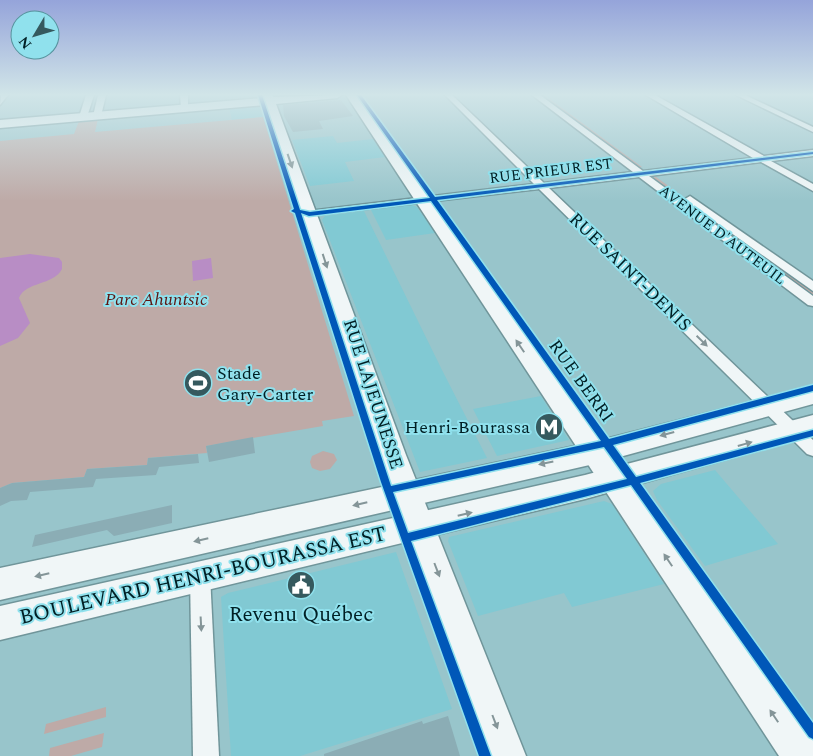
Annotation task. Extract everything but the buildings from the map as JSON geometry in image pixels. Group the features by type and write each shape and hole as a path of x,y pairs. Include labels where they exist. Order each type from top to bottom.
{"main road":[{"name":"RUE LAJEUNESSE","path":"279,130 407,493 507,756"},
{"name":"RUE BERRI","path":"375,130 801,756"},
{"name":"BOULEVARD HENRI-BOURASSA EST","path":"0,584 594,453 813,395"},
{"name":"BOULEVARD HENRI-BOURASSA EST","path":"0,623 612,479 803,428"}],"street":[{"name":"RUE SAINT-DENIS","path":"484,130 769,407 803,428 813,450"},
{"name":"AVENUE D'AUTEUIL","path":"582,130 813,302"},
{"name":"AVENUE D'AUTEUIL","path":"596,130 813,287"},
{"path":"711,130 813,188"},
{"name":"RUE PRIEUR EST","path":"309,214 813,154"},
{"path":"200,575 206,756"}],"shaded area":[{"path":"333,136 337,143 373,139 385,157 345,162 354,181 310,186 292,140"},
{"path":"412,205 417,207 435,233 386,240 371,210"},
{"path":"364,211 487,458 420,472 322,220 325,216"},
{"path":"30,254 59,258 62,262 62,269 52,278 22,293 19,298 30,323 18,338 0,346 0,258"},
{"path":"211,258 213,278 193,281 192,261"},
{"path":"541,396 569,440 497,456 473,409"},
{"path":"715,470 778,544 705,566 657,500 653,491 661,484"},
{"path":"604,501 612,504 664,584 572,607 564,593 478,616 448,541 449,537"},
{"path":"396,552 452,709 300,756 231,756 221,597 228,593"}],"green space":[{"name":"Parc Ahuntsic","path":"75,130 95,130 95,132 114,130 267,130 354,416 322,421 323,426 206,446 207,453 148,458 147,465 87,469 84,477 12,483 0,488 0,141 74,134"},
{"path":"585,130 592,130 642,167 636,168"},
{"path":"656,177 813,290 813,299 650,178"},
{"path":"323,451 334,454 337,460 330,469 320,471 312,468 310,462 312,456"},
{"path":"106,707 106,717 44,734 46,724"},
{"path":"104,733 102,747 71,756 49,756 50,748"}],"cycle path":[{"path":"271,130 385,482 485,756"},
{"path":"384,130 813,733"},
{"path":"294,211 309,214 813,153"},
{"path":"388,490 607,443 813,388"},
{"path":"405,538 604,489 813,433"}],"place":[{"name":"Stade Gary-Carter","path":"198,383"},
{"name":"Henri-Bourassa","path":"549,427"},
{"name":"Revenu Québec","path":"301,585"}]}
